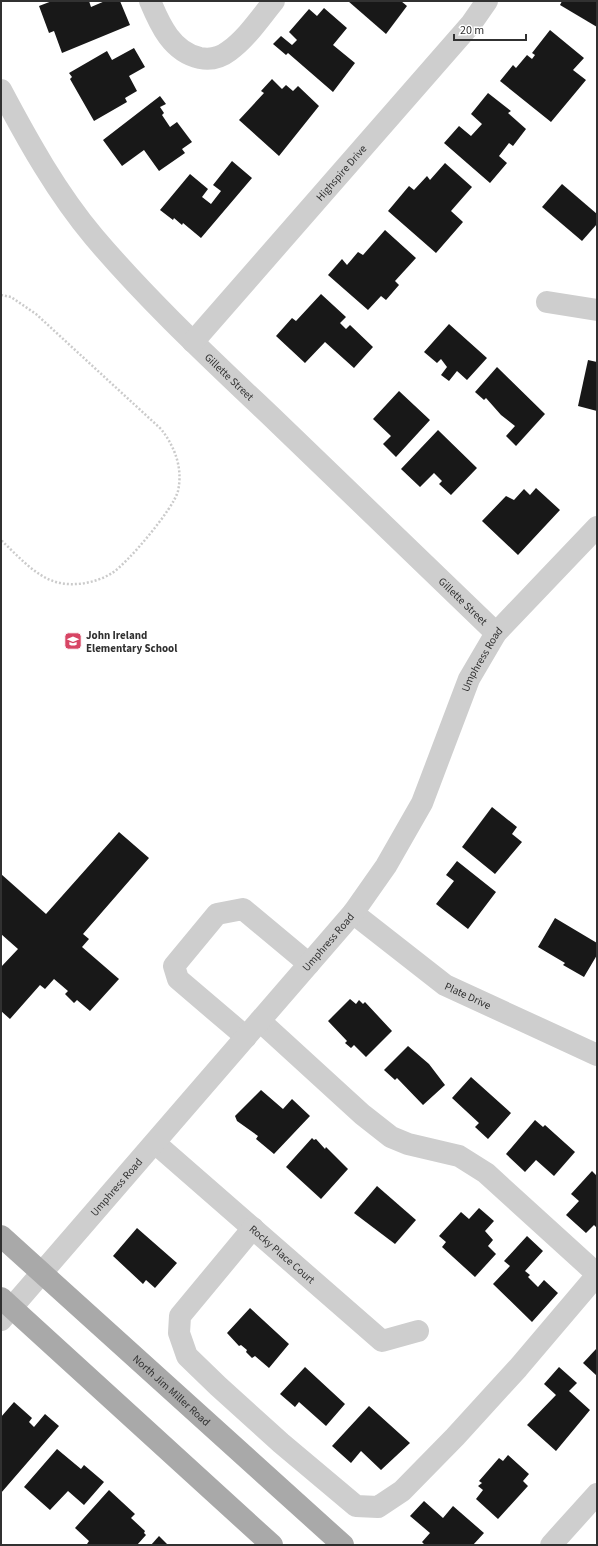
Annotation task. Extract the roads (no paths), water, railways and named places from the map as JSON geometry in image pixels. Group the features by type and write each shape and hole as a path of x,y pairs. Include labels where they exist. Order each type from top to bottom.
{"main road":[{"name":"North Jim Miller Road","path":"1,1236 343,1545"},
{"path":"4,1309 272,1545"}],"street":[{"path":"150,1 160,24 173,43 192,56 211,60 228,52 249,31 274,1"},
{"name":"Highspire Drive","path":"193,342 471,24 488,1"},
{"name":"Gillette Street","path":"1,90 20,126 58,188 93,236 137,285 193,342 496,633"},
{"path":"547,302 597,310"},
{"name":"Umphress Road","path":"4,1309 41,1272 155,1143 353,913 386,866 422,803 469,679 496,633 597,527"},
{"path":"246,1037 178,978 174,966 217,914 243,909 309,964"},
{"name":"Plate Drive","path":"353,913 445,985 597,1055"},
{"path":"253,1228 180,1316 179,1333 187,1356 281,1443 356,1506 378,1507 402,1491 518,1368 597,1275 486,1173 459,1156 408,1144 391,1137 363,1115 260,1021"},
{"name":"Rocky Place Court","path":"155,1143 382,1341 418,1331"},
{"path":"551,1545 597,1494"}],"place":[{"name":"John Ireland Elementary School","path":"73,641"}]}
